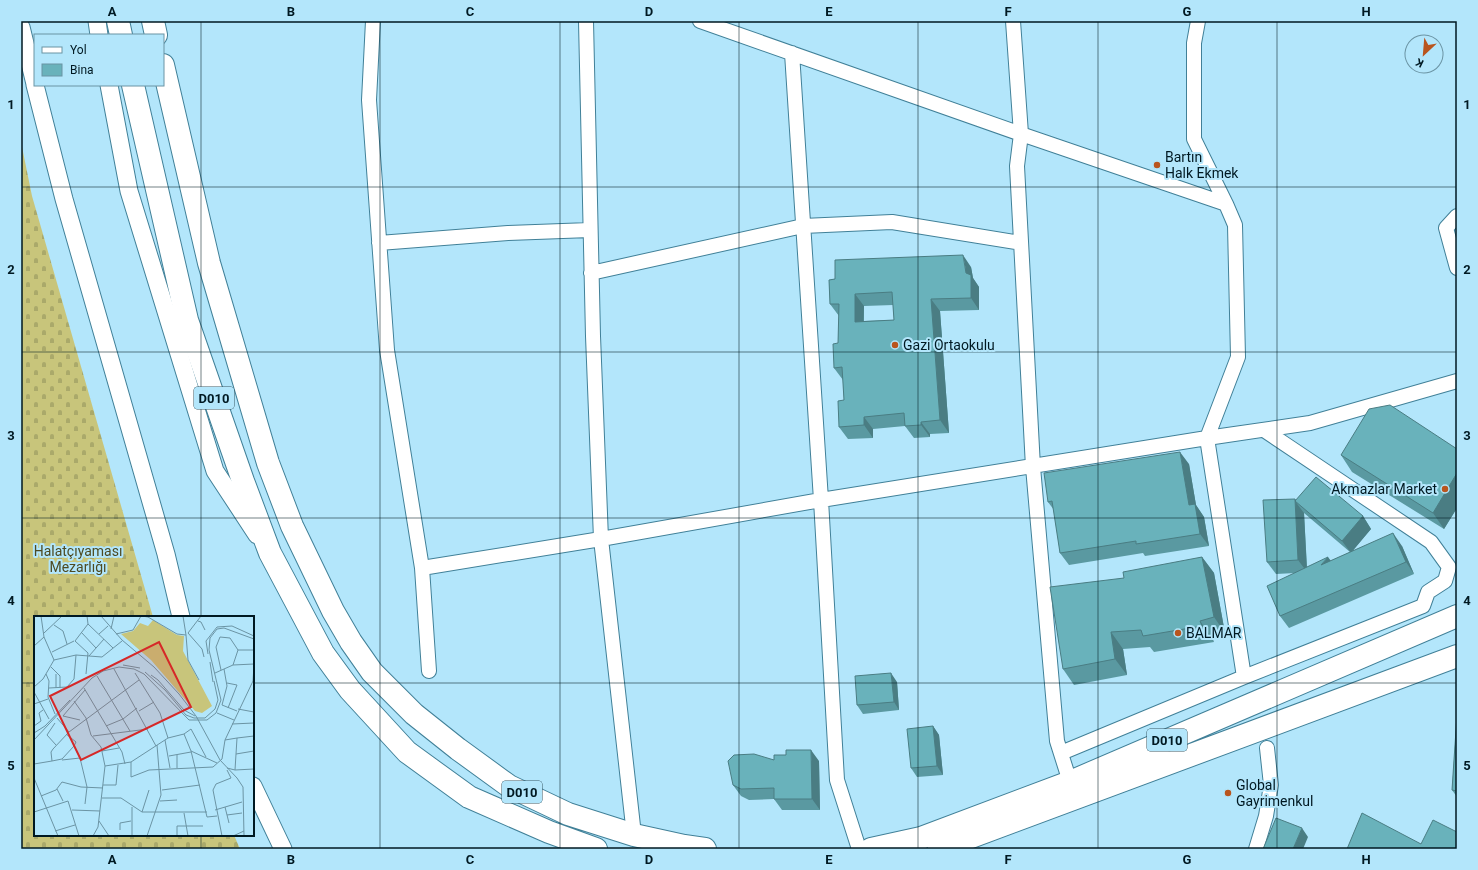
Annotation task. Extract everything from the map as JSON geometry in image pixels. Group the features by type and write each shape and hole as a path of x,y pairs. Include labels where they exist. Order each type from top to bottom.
{"highway":[{"path":"118,21 122,34"},
{"path":"153,21 156,34"},
{"name":"D010","path":"164,69 209,263 268,463 292,526 351,642 372,672 414,714 458,749 509,786 568,814 634,835 705,849"},
{"name":"D010","path":"133,86 187,320 243,481 270,553 323,653 350,690 407,752 469,797 548,832 596,849"},
{"name":"D010","path":"871,849 921,838 1070,782 1457,616"},
{"name":"D010","path":"939,849 1457,656"}],"street":[{"path":"97,21 99,34"},
{"path":"373,21 369,100 387,350 422,568 429,671"},
{"path":"586,21 591,272 601,539 634,835"},
{"path":"700,21 1021,134 1226,204"},
{"path":"1013,21 1021,134 1017,166 1033,467 1058,741 1070,782"},
{"path":"1198,21 1194,43 1194,139 1235,225 1238,357 1206,438 1244,677"},
{"path":"21,27 34,80"},
{"path":"792,53 821,500 837,780 859,849"},
{"path":"36,86 64,199 166,554 181,616"},
{"path":"109,86 129,191 215,471 274,561"},
{"path":"1457,216 1446,228 1457,268"},
{"path":"591,272 803,226 892,222 1021,243"},
{"path":"379,243 508,233 590,230"},
{"path":"422,568 601,539 821,500 1206,438 1310,423 1457,381"},
{"path":"1062,754 1244,677 1423,606 1428,592 1445,581 1449,567 1431,542 1264,430"},
{"path":"1256,849 1266,816 1271,785 1268,748"},
{"path":"254,788 283,849"}],"green space":[{"name":"Halatçıyaması Mezarlığı","path":"21,142 32,196 153,616 34,616 34,836 234,836 240,849 21,849"}],"building":[{"name":"Gazi Ortaokulu","path":"963,255 966,273 971,275 971,298 931,299 940,420 921,422 921,425 905,426 904,413 864,417 864,425 839,427 838,401 844,400 842,367 834,368 833,344 838,343 839,304 830,304 829,280 835,279 835,260","holes":["892,292 894,320 855,322 855,294"]},
{"path":"1390,405 1457,449 1457,473 1433,513 1341,455 1369,409"},
{"path":"1180,452 1189,505 1195,504 1200,534 1136,544 1136,541 1060,553 1052,501 1048,502 1044,473"},
{"path":"1316,477 1363,516 1342,541 1295,501"},
{"path":"1295,499 1298,560 1267,562 1263,500"},
{"path":"1393,533 1406,562 1280,616 1267,586 1328,557 1321,565"},
{"path":"1202,557 1214,617 1200,621 1202,626 1143,636 1141,630 1111,632 1115,659 1063,669 1050,587 1124,578 1123,572"},
{"path":"891,673 894,702 857,705 855,676"},
{"path":"1457,715 1457,791 1452,790"},
{"path":"933,726 937,766 911,768 907,729"},
{"path":"786,750 811,750 812,799 774,799 774,788 741,789 733,785 728,761 734,755 754,754 774,760 774,755 786,755"},
{"path":"1362,813 1421,844 1433,820 1457,832 1456,849 1347,849"},
{"path":"1276,818 1302,828 1293,849 1263,849"}],"place":[{"name":"Bartın Halk Ekmek","path":"1157,165"},
{"name":"Gazi Ortaokulu","path":"895,345"},
{"name":"Akmazlar Market","path":"1445,489"},
{"name":"BALMAR","path":"1178,633"},
{"name":"Global Gayrimenkul","path":"1228,793"}]}
